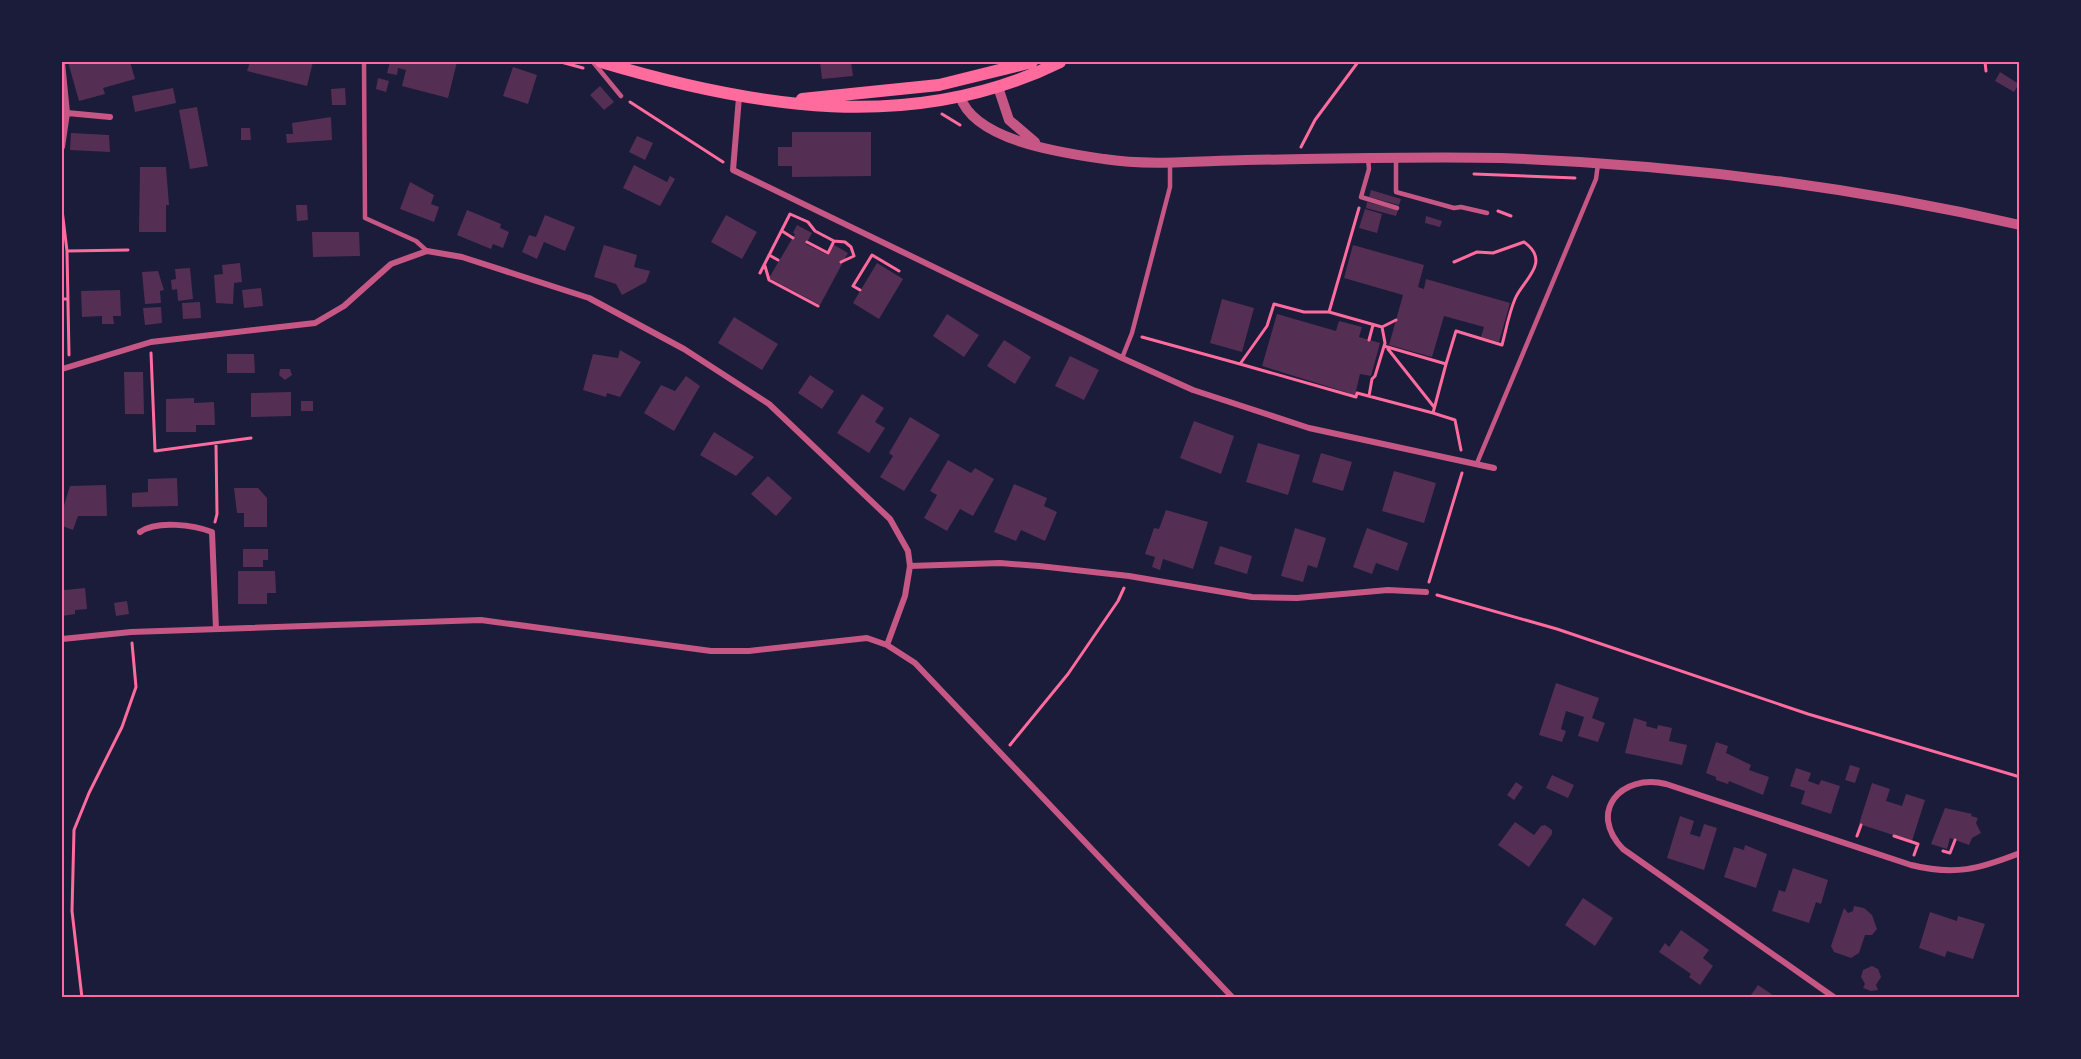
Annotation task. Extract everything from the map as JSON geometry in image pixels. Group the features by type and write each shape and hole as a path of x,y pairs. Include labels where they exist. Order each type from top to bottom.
{"main road":[{"path":"601,62 739,97 847,109 960,96 999,87 1060,62"},
{"path":"767,101 883,92 974,77 1032,62"},
{"path":"974,77 999,87"},
{"path":"960,96 974,77"}],"street":[{"path":"62,62 67,113 62,147"},
{"path":"999,87 1009,120 1022,133 1043,146"},
{"path":"960,96 969,111 992,129 1020,142 1107,159 1170,162 1501,158 1598,164 1713,173 1816,186 2019,225"},
{"path":"739,97 733,170 1193,390 1309,428 1494,468"},
{"path":"67,113 110,117"},
{"path":"62,369 151,342 315,322 344,306 391,264 427,251 462,257 589,298 684,349 741,385 785,417 877,504 900,534 910,566 905,596 886,645"},
{"path":"140,532 148,526 198,526 212,532 216,629"},
{"path":"910,566 1000,563 1129,576 1252,597 1297,598 1388,590 1426,592"},
{"path":"62,639 131,632 481,620 711,651 749,651 858,639 886,645 915,663 1233,998"},
{"path":"1835,998 1623,849 1610,829 1608,818 1611,804 1621,790 1628,786 1653,781 1911,865 1936,871 1964,871 1984,867 2019,854"}],"lane":[{"path":"364,62 365,218 416,241 427,251"},
{"path":"593,62 621,96"},
{"path":"1368,158 1369,169 1361,197 1397,208"},
{"path":"1395,158 1396,192 1454,208 1461,207 1487,213"},
{"path":"1122,358 1132,333 1170,188 1170,162"},
{"path":"1476,463 1596,179 1598,164"}],"path":[{"path":"1301,159 1301,147 1307,132 1358,62"},
{"path":"1985,62 1986,71"},
{"path":"621,96 680,136 703,147 733,170"},
{"path":"1329,312 1361,197"},
{"path":"62,210 67,250 69,366"},
{"path":"1498,211 1511,216"},
{"path":"760,273 790,214 808,222 815,231 834,241 845,242 854,256 841,262"},
{"path":"782,231 793,237"},
{"path":"807,242 828,254 834,241"},
{"path":"1433,413 1456,331 1502,345 1513,303 1518,292 1533,274 1535,262 1529,245 1524,242 1493,253 1477,252 1454,262"},
{"path":"67,250 128,250"},
{"path":"769,255 778,260"},
{"path":"860,290 853,286 872,255 899,271"},
{"path":"765,264 769,280 818,306"},
{"path":"62,299 68,299"},
{"path":"1240,364 1267,326 1274,304 1304,312 1329,312 1382,327 1396,320"},
{"path":"1369,340 1373,324"},
{"path":"1369,396 1372,379 1385,347 1382,327"},
{"path":"1132,333 1356,397 1357,393 1455,420 1466,461 1426,592 1498,610 1725,688 2019,777"},
{"path":"151,342 155,451 251,438"},
{"path":"1385,347 1446,364"},
{"path":"1385,347 1434,406"},
{"path":"212,532 217,514 216,444"},
{"path":"1001,755 1068,674 1118,602 1129,576"},
{"path":"82,998 72,910 74,830 88,794 122,727 136,687 131,632"},
{"path":"1894,836 1918,844 1911,865"},
{"path":"1943,851 1950,853 1954,840"}],"building":[{"path":"68,62 130,62 135,79 103,88 105,94 79,101"},
{"path":"250,62 313,62 307,86 247,71"},
{"path":"390,62 457,62 448,98 402,86 406,70 398,68 397,75 387,73"},
{"path":"820,62 851,62 853,76 822,79"},
{"path":"513,67 537,75 528,104 503,96"},
{"path":"2000,72 2019,84 2014,92 1995,81"},
{"path":"378,78 389,81 386,92 376,89"},
{"path":"600,86 614,102 604,110 590,95"},
{"path":"173,88 176,103 135,112 132,96"},
{"path":"345,88 346,105 332,105 331,89"},
{"path":"197,107 208,166 190,169 179,110"},
{"path":"331,117 332,140 287,143 286,134 293,134 292,123"},
{"path":"241,128 250,128 251,140 241,140"},
{"path":"792,132 871,132 871,176 792,177 792,166 778,166 778,147 792,147"},
{"path":"71,133 109,135 110,152 70,150"},
{"path":"637,136 653,143 645,160 629,152"},
{"path":"634,165 667,182 670,176 675,179 660,206 623,188"},
{"path":"140,167 166,167 169,205 166,205 166,232 139,232"},
{"path":"410,182 434,195 431,204 439,207 434,222 400,209"},
{"path":"1371,190 1401,199 1399,205 1369,197"},
{"path":"1367,202 1398,210 1396,216 1366,208"},
{"path":"296,205 307,205 308,220 297,221"},
{"path":"1365,209 1382,214 1377,233 1359,228"},
{"path":"467,210 501,224 500,228 509,232 503,248 493,244 491,249 457,235"},
{"path":"545,215 575,227 565,251 544,242 537,259 522,252 529,235 536,237"},
{"path":"726,215 757,232 742,259 711,242"},
{"path":"1426,216 1442,221 1440,227 1425,223"},
{"path":"797,225 812,233 806,244 828,255 834,245 848,253 820,305 769,278 795,234 793,233"},
{"path":"312,232 359,232 360,256 313,257"},
{"path":"604,245 637,255 634,267 650,271 646,282 622,295 616,284 594,277"},
{"path":"1353,245 1424,265 1418,287 1424,289 1426,279 1510,303 1499,342 1481,337 1484,327 1444,316 1432,357 1389,345 1403,295 1344,278"},
{"path":"240,263 242,282 234,283 233,304 216,303 214,275 223,274 222,265"},
{"path":"877,263 903,279 879,319 853,303"},
{"path":"190,268 193,299 178,301 177,289 172,290 171,280 176,279 175,269"},
{"path":"158,271 164,290 160,291 161,303 145,304 142,272"},
{"path":"261,288 263,306 244,308 242,290"},
{"path":"120,290 121,316 113,316 114,324 102,324 102,316 82,317 81,291"},
{"path":"1222,299 1254,308 1242,352 1210,343"},
{"path":"200,302 201,318 183,319 182,303"},
{"path":"161,307 162,323 145,325 143,308"},
{"path":"947,314 979,335 964,357 933,336"},
{"path":"1277,314 1336,331 1339,321 1362,327 1359,337 1380,343 1371,376 1360,374 1355,395 1262,366"},
{"path":"734,317 778,344 762,370 718,343"},
{"path":"1004,340 1031,357 1015,384 987,366"},
{"path":"620,350 641,362 620,397 607,393 606,397 583,390 593,354 618,358"},
{"path":"227,354 254,354 255,373 227,373"},
{"path":"1070,356 1099,370 1084,400 1055,386"},
{"path":"280,369 290,369 292,375 285,380 279,375"},
{"path":"124,372 143,372 144,414 125,414"},
{"path":"810,375 834,391 822,409 798,393"},
{"path":"686,376 700,386 674,431 644,413 661,385 675,391"},
{"path":"291,392 291,416 251,417 251,393"},
{"path":"862,394 884,408 875,422 885,428 869,453 837,433"},
{"path":"194,398 194,403 214,402 215,425 196,425 196,432 166,432 166,399"},
{"path":"301,401 313,401 313,411 301,411"},
{"path":"910,417 940,435 904,491 880,477 893,456 889,453"},
{"path":"1194,421 1234,436 1221,474 1180,458"},
{"path":"714,432 754,457 736,476 700,455"},
{"path":"1258,443 1300,455 1288,495 1246,482"},
{"path":"1321,453 1352,462 1343,491 1312,482"},
{"path":"948,460 971,473 975,468 994,479 973,516 960,509 947,531 924,518 937,495 930,491"},
{"path":"1394,471 1436,483 1424,523 1382,511"},
{"path":"768,476 792,498 776,516 751,494"},
{"path":"177,478 178,506 132,507 132,493 148,492 148,479"},
{"path":"1014,484 1047,498 1044,506 1057,512 1045,541 1021,530 1016,541 994,532"},
{"path":"106,485 107,516 78,516 73,530 62,526 62,512 70,486"},
{"path":"234,488 258,488 267,498 267,527 244,527 244,513 237,513"},
{"path":"1166,510 1208,522 1193,569 1163,559 1160,570 1152,567 1155,557 1145,554 1154,528 1159,529"},
{"path":"1295,528 1326,538 1317,568 1308,565 1303,582 1281,576"},
{"path":"1367,528 1408,543 1398,571 1376,563 1372,574 1353,567"},
{"path":"1220,546 1252,556 1247,574 1214,564"},
{"path":"243,549 268,549 268,560 263,560 263,567 243,567"},
{"path":"238,571 275,571 276,593 267,593 267,604 238,604"},
{"path":"62,588 65,590 85,588 87,609 75,610 75,614 62,616"},
{"path":"127,601 129,614 116,616 114,603"},
{"path":"1556,683 1599,698 1592,718 1605,723 1598,742 1578,736 1584,717 1566,711 1561,729 1566,731 1562,742 1539,735"},
{"path":"1634,718 1647,722 1646,726 1657,729 1658,725 1672,728 1669,741 1687,745 1682,765 1625,753"},
{"path":"1716,742 1728,746 1726,753 1751,765 1749,770 1769,777 1763,795 1729,781 1728,784 1716,780 1716,777 1706,773"},
{"path":"1850,765 1860,768 1855,783 1845,780"},
{"path":"1796,768 1811,773 1808,781 1819,785 1821,780 1840,786 1831,814 1801,804 1805,791 1790,786"},
{"path":"1552,775 1574,785 1568,798 1546,788"},
{"path":"1516,782 1523,787 1514,800 1507,795"},
{"path":"1872,783 1890,789 1886,801 1902,806 1906,794 1925,800 1912,841 1859,824"},
{"path":"1945,808 1972,814 1971,816 1978,818 1976,823 1981,833 1972,838 1969,845 1950,838 1947,849 1931,844"},
{"path":"1680,816 1694,821 1690,834 1700,837 1704,824 1717,828 1704,870 1667,858"},
{"path":"1515,822 1534,835 1541,826 1545,825 1552,830 1552,834 1529,867 1498,845"},
{"path":"1745,845 1767,854 1756,888 1724,877 1734,847 1744,850"},
{"path":"1793,868 1828,880 1821,904 1816,902 1809,923 1772,911 1779,890 1785,892"},
{"path":"1583,898 1613,918 1595,946 1565,925"},
{"path":"1854,906 1864,908 1872,915 1877,929 1872,935 1865,935 1859,953 1851,958 1834,952 1831,946 1844,908 1848,913 1853,911"},
{"path":"1930,912 1957,921 1958,916 1985,924 1973,959 1947,951 1945,957 1919,948"},
{"path":"1681,930 1709,950 1703,958 1713,966 1700,985 1689,977 1691,974 1659,952 1665,943 1669,947"},
{"path":"1872,966 1878,969 1881,977 1876,985 1878,990 1871,991 1863,988 1865,984 1861,977 1863,970"},
{"path":"1758,985 1777,998 1749,998"}]}
